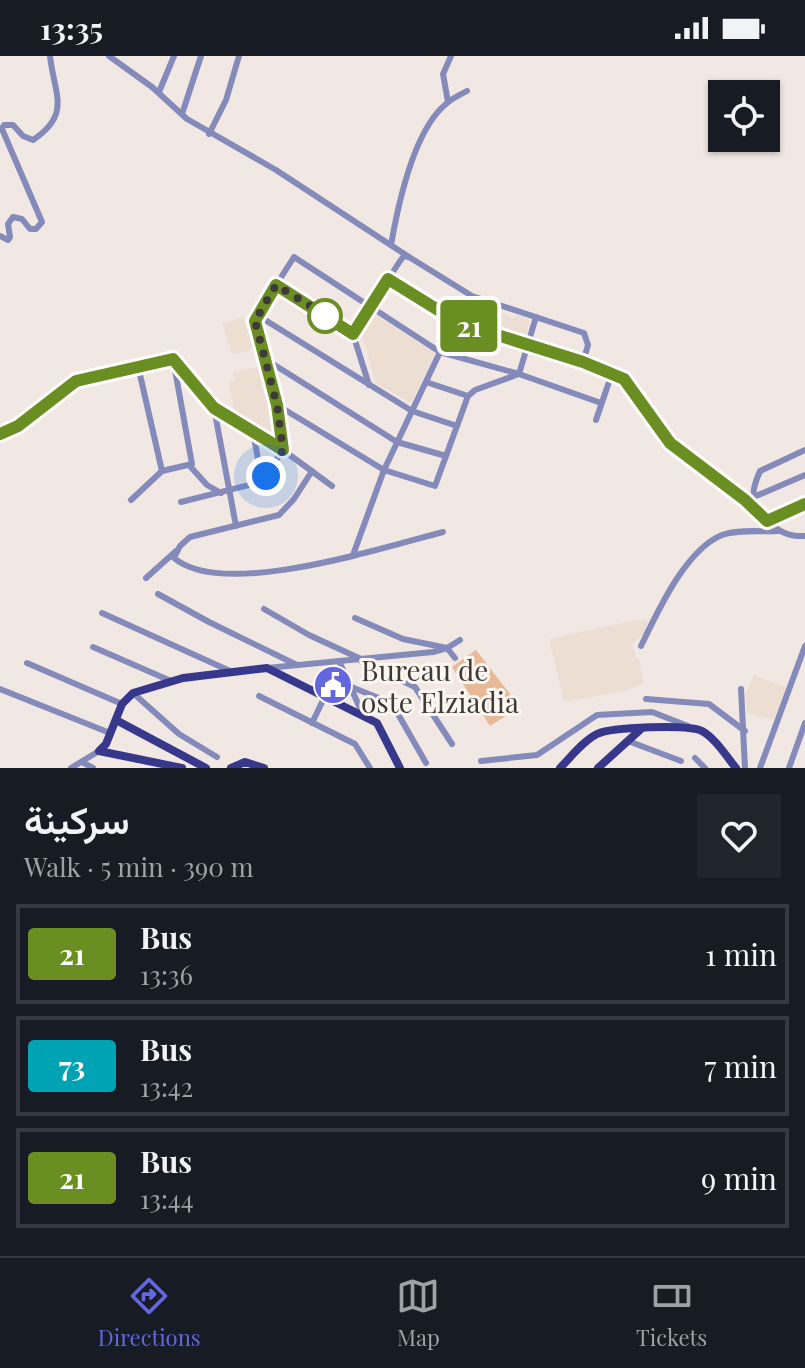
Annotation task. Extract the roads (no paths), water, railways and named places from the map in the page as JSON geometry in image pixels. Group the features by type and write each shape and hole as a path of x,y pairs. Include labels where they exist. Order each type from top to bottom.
{"main road":[{"path":"182,768 99,751 122,704 133,693 172,681 267,668 381,727 400,768"},
{"path":"116,720 206,768"},
{"path":"598,768 641,728"},
{"path":"560,768 598,733 613,729 696,728 712,739 736,768"},
{"path":"231,768 245,762 264,768"}],"street":[{"path":"0,236 8,240 8,224 13,217 22,219 30,229 36,229 42,222 2,129 4,125 13,125 23,136 33,140 52,124 60,104 50,56"},
{"path":"159,92 174,56"},
{"path":"182,114 201,56"},
{"path":"209,134 226,100 239,56"},
{"path":"448,102 443,74 451,56"},
{"path":"112,57 209,134 276,170 472,296 584,333 588,345 583,362"},
{"path":"391,245 415,156 430,123 448,102 467,91"},
{"path":"353,334 404,256 409,257"},
{"path":"181,502 262,481 283,450 277,405 255,321 294,257 440,352 519,374 601,403"},
{"path":"388,279 452,320 612,373 629,384 670,443 749,499 756,511 779,531 805,536"},
{"path":"276,285 353,334 369,385"},
{"path":"257,315 412,411 457,426"},
{"path":"519,374 536,317"},
{"path":"353,555 384,470 440,352"},
{"path":"0,434 18,426 76,381 173,359"},
{"path":"173,359 214,408 283,450 332,486"},
{"path":"131,500 162,471 192,464 173,359"},
{"path":"265,359 397,442 446,456"},
{"path":"138,366 162,471"},
{"path":"596,420 612,373"},
{"path":"277,405 384,470 435,486 468,396 475,390 519,374"},
{"path":"426,382 468,396"},
{"path":"214,408 236,526"},
{"path":"253,432 262,481"},
{"path":"749,499 760,471 802,451 805,462"},
{"path":"189,465 207,485 221,493"},
{"path":"146,578 190,537 279,515 294,499 312,471"},
{"path":"749,499 805,475"},
{"path":"767,521 805,504"},
{"path":"641,646 667,594 703,549 724,534 779,531"},
{"path":"176,550 174,558 190,567 238,575 353,555 443,532"},
{"path":"158,594 298,665"},
{"path":"264,609 419,691 452,744"},
{"path":"102,613 233,672"},
{"path":"355,618 403,639 447,648 455,658"},
{"path":"267,668 433,652 460,640"},
{"path":"760,768 805,646"},
{"path":"93,647 172,681"},
{"path":"339,661 363,715"},
{"path":"27,663 122,704"},
{"path":"349,686 394,707 426,763"},
{"path":"0,689 110,733"},
{"path":"741,689 745,768"},
{"path":"133,693 179,734 217,757"},
{"path":"259,696 358,747 370,768"},
{"path":"312,723 325,696"},
{"path":"345,706 355,697"},
{"path":"646,699 709,704 745,731"},
{"path":"481,761 537,755 591,718 602,715 652,712 696,728"},
{"path":"789,768 805,723"},
{"path":"628,741 681,761"},
{"path":"71,768 99,751"},
{"path":"695,758 705,768"},
{"path":"82,762 93,768"}],"place":[{"name":"Bureau de oste Elziadia","path":"333,685"}]}
